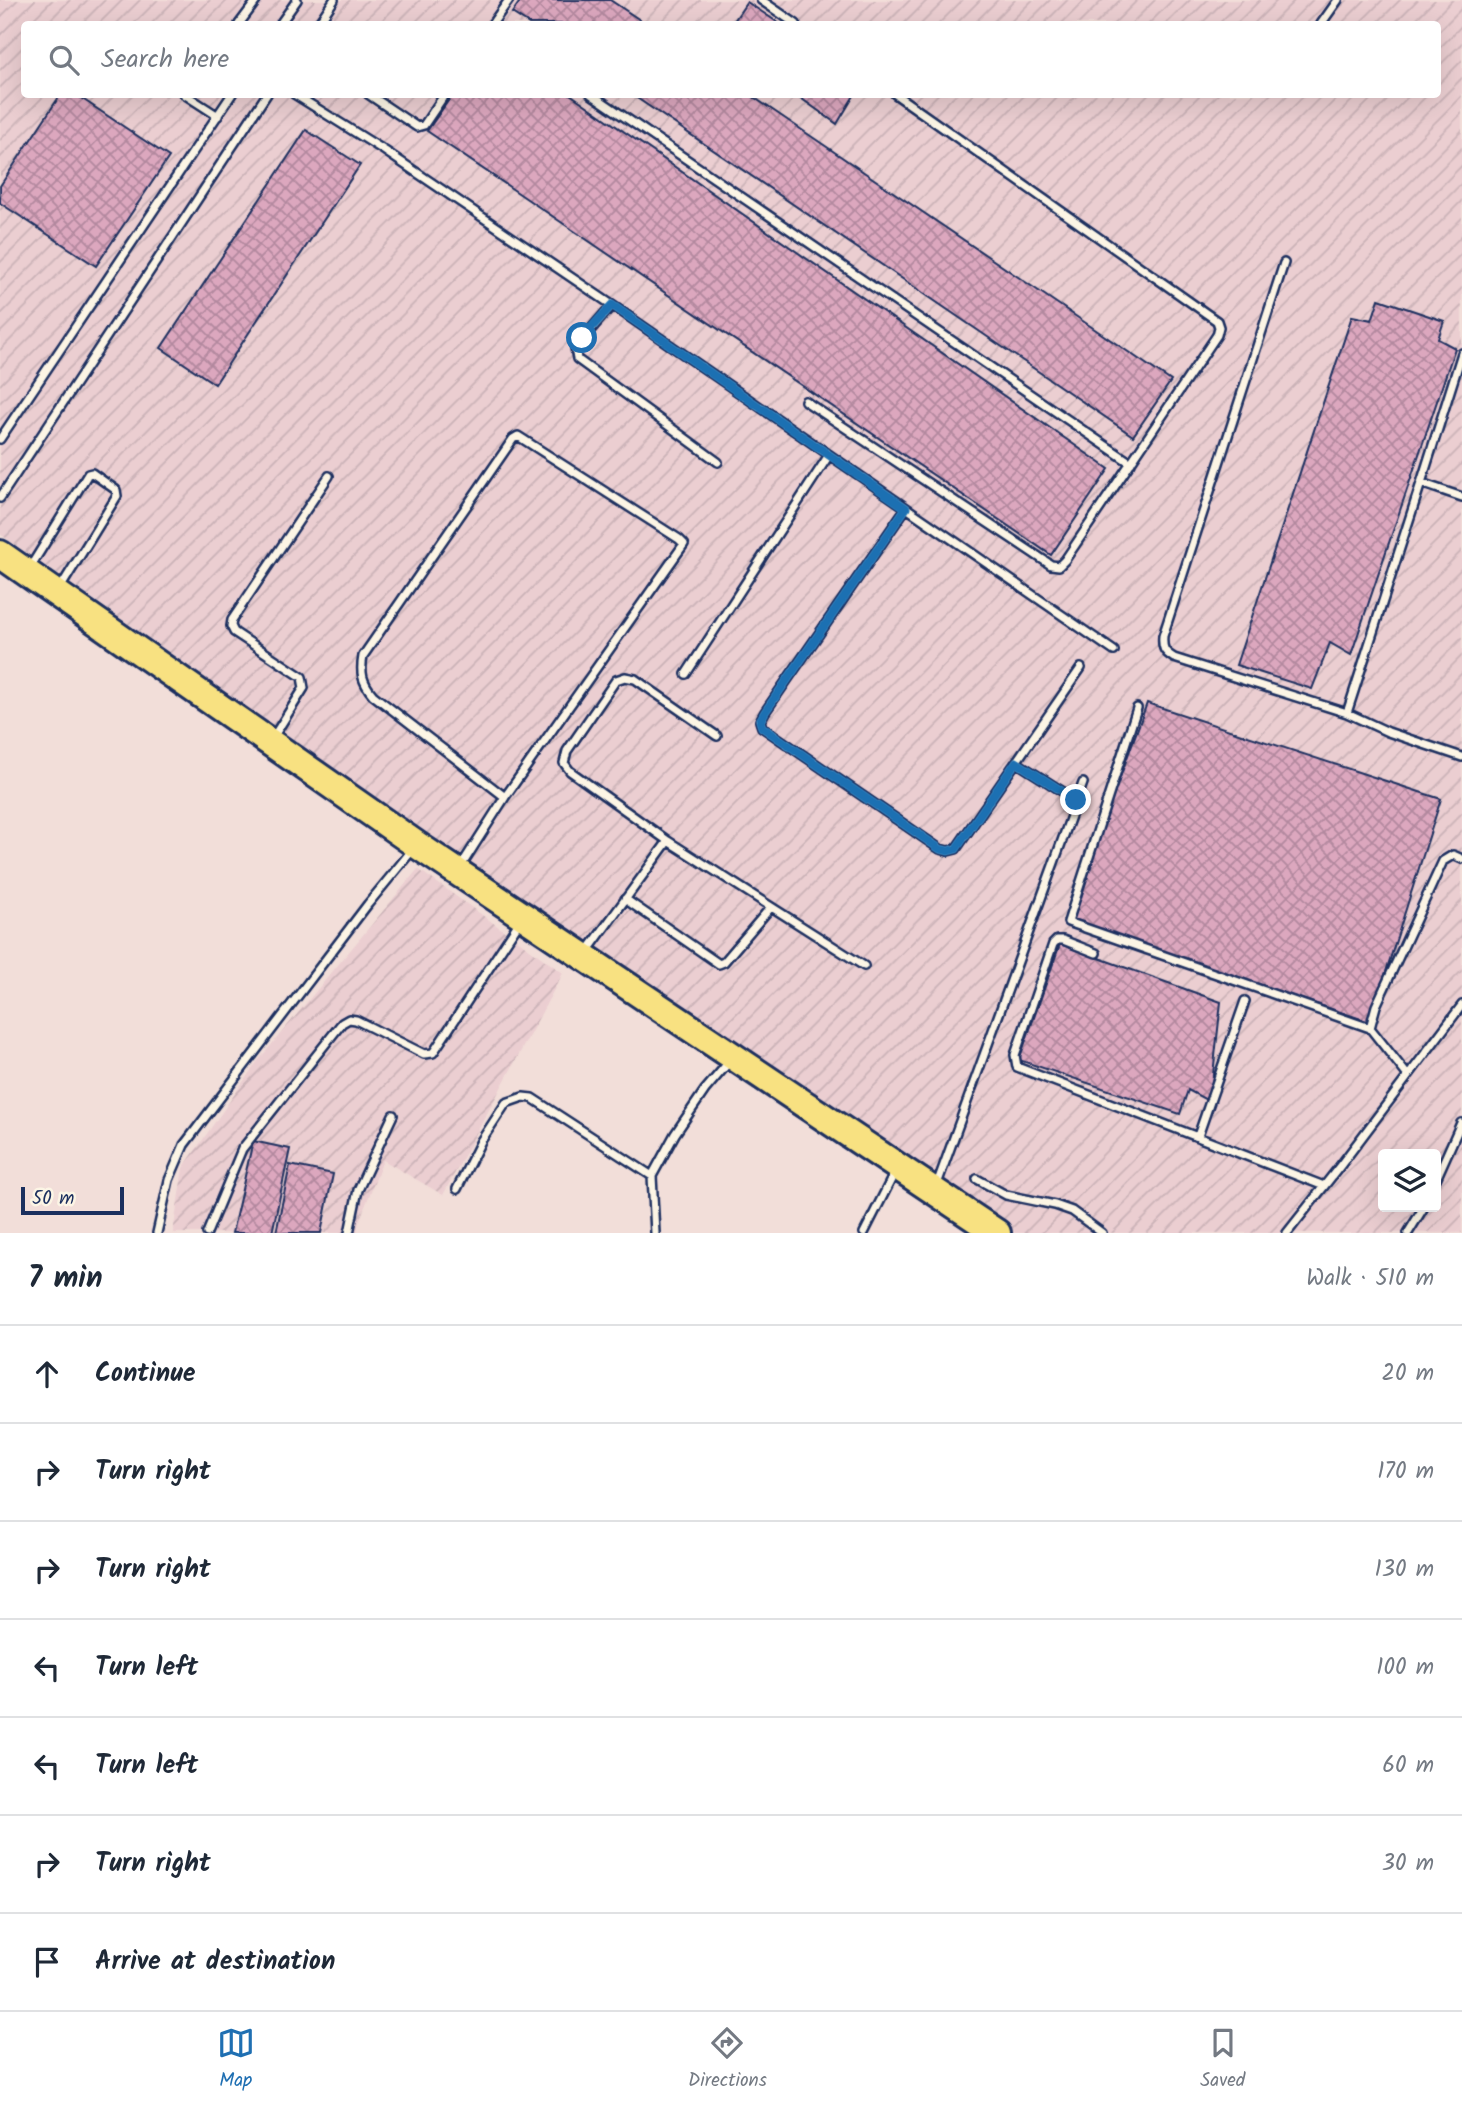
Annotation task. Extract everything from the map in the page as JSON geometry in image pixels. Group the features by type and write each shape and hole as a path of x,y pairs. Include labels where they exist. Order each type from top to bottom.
{"highway":[{"path":"0,554 417,845 584,956 723,1069 898,1167 997,1233"}],"lane":[{"path":"241,21 257,0"},
{"path":"282,21 297,0"},
{"path":"319,21 334,0"},
{"path":"494,21 509,0"},
{"path":"761,0 792,21"},
{"path":"1323,21 1338,0"},
{"path":"191,98 218,116"},
{"path":"0,439 229,98"},
{"path":"0,498 264,98"},
{"path":"300,98 385,151 612,305 1114,651"},
{"path":"374,98 417,127 424,125 441,98"},
{"path":"597,98 1131,463"},
{"path":"805,401 1051,565 1059,566 1065,561 1217,335 1217,321 901,98"},
{"path":"1284,263 1162,644 1165,652 1174,658 1347,713 1388,732 1462,757"},
{"path":"612,305 575,348 577,359 718,462"},
{"path":"1347,713 1462,353"},
{"path":"457,872 505,797 684,544 668,531 518,436 513,439 363,656 361,667 361,677 373,695 505,797"},
{"path":"686,674 830,455"},
{"path":"26,572 88,474 116,490 117,496 57,593"},
{"path":"270,742 304,688 304,682 302,677 234,632 232,620 329,476"},
{"path":"1421,483 1462,497"},
{"path":"906,508 765,712 760,724 772,735 940,849 948,851 956,849 1081,668"},
{"path":"717,736 635,679 625,677 615,680 567,751 565,762 570,771 668,841 864,966"},
{"path":"1137,708 1068,922 1370,1028 1408,1076"},
{"path":"1016,762 1076,800"},
{"path":"935,1191 1083,783"},
{"path":"584,956 668,841"},
{"path":"157,1233 169,1180 184,1145 368,904 417,845"},
{"path":"1370,1028 1376,1006 1443,861 1453,855 1462,859"},
{"path":"625,899 719,964 724,962 771,907"},
{"path":"206,1233 242,1149 342,1023 349,1019 356,1020 424,1054 433,1053 524,916"},
{"path":"1096,953 1063,940 1056,940 1053,944 1015,1055 1017,1066 1324,1186"},
{"path":"1198,1136 1245,1001"},
{"path":"1287,1233 1462,1005"},
{"path":"655,1233 652,1177 675,1133 723,1069"},
{"path":"457,1189 481,1141 506,1103 523,1097 531,1098 652,1177"},
{"path":"349,1233 358,1190 393,1115"},
{"path":"1441,1168 1461,1123"},
{"path":"864,1233 898,1167"},
{"path":"976,1179 1006,1195 1072,1211 1102,1233"},
{"path":"1408,1233 1421,1212"}],"shaded area":[{"path":"0,0 1462,0 1462,1233 1003,1233 949,1199 0,534"},
{"path":"418,869 563,973 443,1195 383,1160 357,1233 173,1233 183,1168 257,1062"}],"building":[{"path":"521,0 610,0 642,21 524,21 512,13"},
{"path":"747,2 776,21 734,21"},
{"path":"58,98 81,98 169,157 96,266 0,203 0,186"},
{"path":"450,98 576,98 1109,469 1051,555 427,131"},
{"path":"637,98 755,98 1171,381 1133,436"},
{"path":"801,98 853,98 837,124"},
{"path":"306,130 360,165 215,384 161,348"},
{"path":"1379,299 1444,321 1438,339 1455,348 1351,655 1330,643 1312,689 1236,665 1352,316 1372,320"},
{"path":"1147,703 1441,799 1370,1022 1068,921"},
{"path":"1060,944 1221,1002 1210,1102 1188,1090 1180,1114 1019,1060"},
{"path":"253,1141 290,1149 272,1233 232,1233"},
{"path":"290,1165 333,1174 321,1233 276,1233"}],"route":[{"path":"582,338 612,305 906,508 765,712 760,721 762,727 940,849 948,851 956,849 1016,762 1076,800"}]}
